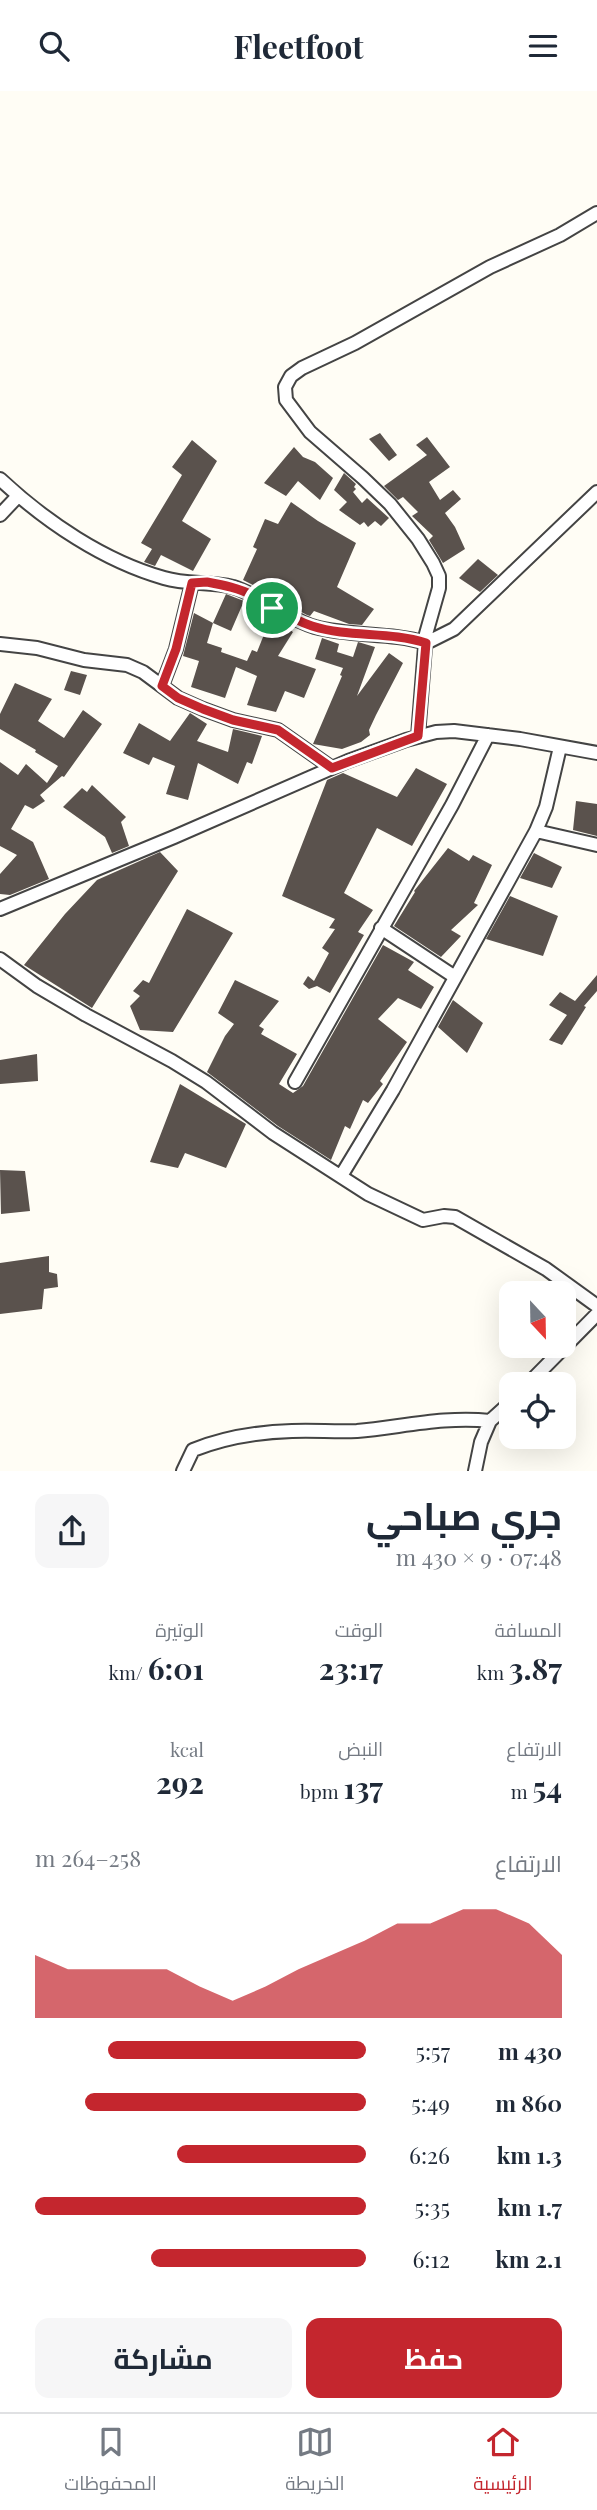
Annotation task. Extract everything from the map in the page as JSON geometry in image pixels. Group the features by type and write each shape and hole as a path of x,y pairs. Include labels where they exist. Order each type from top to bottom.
{"street":[{"path":"418,736 426,643 439,576 418,539 390,504 310,432 286,400 285,387 290,376 302,368 355,343 490,267 560,235 597,213"},
{"path":"0,479 18,496 65,530 105,553 162,577 234,587 290,618 315,627 358,635 397,635 426,643 454,629 597,492"},
{"path":"0,515 18,496"},
{"path":"162,686 182,627 192,583"},
{"path":"0,643 37,647 85,660 127,665 143,672 178,698 233,720 278,730 332,768"},
{"path":"0,909 332,768 418,736 454,731 597,753"},
{"path":"295,1082 452,805 488,735"},
{"path":"341,1176 393,1090 536,831 546,807 560,747"},
{"path":"536,831 597,845"},
{"path":"381,928 455,977"},
{"path":"0,959 37,986 206,1082 273,1133 368,1193 423,1220 455,1217 546,1269 597,1306"},
{"path":"540,1372 597,1314"},
{"path":"475,1471 481,1442 490,1421 499,1413"},
{"path":"183,1471 193,1450 216,1442 290,1431 355,1431 464,1418 490,1421"}],"building":[{"path":"380,433 397,455 389,461 369,439"},
{"path":"427,437 450,467 429,482 440,500 453,490 461,499 445,513 465,549 443,563 429,540 433,536 412,516 418,512 403,497 398,500 384,486 427,455 416,445"},
{"path":"192,440 217,461 182,521 211,539 193,571 161,555 155,566 144,562 152,549 141,543 182,475 172,467"},
{"path":"294,447 303,457 315,462 333,478 320,500 298,481 286,496 264,483"},
{"path":"344,473 356,484 353,492 362,503 367,498 389,518 381,526 375,521 368,527 364,522 360,525 339,510 347,502 334,490"},
{"path":"291,502 356,543 337,587 374,609 362,625 349,624 314,611 310,616 307,615 281,601 287,591 265,580 261,589 243,580 257,549 253,547 265,519 278,524"},
{"path":"478,559 498,575 480,592 459,578"},
{"path":"226,594 244,601 231,631 213,623"},
{"path":"194,613 213,623 207,643 222,648 221,652 247,661 252,650 257,652 271,617 293,632 278,656 316,669 304,698 285,691 276,712 247,705 257,676 236,667 225,698 191,687 199,661 183,656"},
{"path":"322,638 339,644 337,652 353,657 358,642 375,647 357,696 389,653 403,663 369,730 370,735 361,742 342,749 313,744 343,668 315,659"},
{"path":"71,671 87,675 80,695 64,690"},
{"path":"15,683 52,699 38,721 64,738 83,710 102,724 64,777 40,795 45,801 33,809 25,805 11,829 33,842 49,879 10,895 0,894 0,874 17,855 0,846 0,762 18,775 26,764 47,783 58,766 0,729 0,714"},
{"path":"190,713 207,724 197,741 228,752 233,729 262,736 252,764 247,762 238,784 198,763 188,800 166,794 175,766 153,757 149,765 123,753 139,723 170,741"},
{"path":"416,768 447,784 412,846 377,828 344,893 373,910 358,932 364,935 330,993 317,986 309,989 303,984 308,976 314,981 329,953 322,948 335,929 329,928 335,919 282,896 327,780 343,773 397,797"},
{"path":"92,785 126,817 121,822 129,846 112,853 105,837 63,807 82,788 87,792"},
{"path":"576,801 597,804 597,836 573,830"},
{"path":"448,848 469,861 473,855 492,865 474,903 478,905 451,930 461,936 441,957 394,926 414,891"},
{"path":"160,852 178,871 92,1008 24,965 65,914 97,880"},
{"path":"534,853 562,867 552,888 520,878"},
{"path":"510,896 558,916 543,956 486,939"},
{"path":"187,909 233,933 173,1032 140,1030 130,1006 140,996 133,991 143,980 149,983"},
{"path":"383,945 414,962 408,970 434,987 421,1009 398,998 378,1019 407,1042 380,1081 383,1084 368,1103 363,1100 350,1129 345,1126 331,1160 278,1126 207,1072 234,1024 218,1013 235,980 279,1001 259,1026 264,1029 261,1034 297,1054 279,1084 293,1093 303,1086"},
{"path":"597,975 597,991 584,1006 586,1007 562,1045 549,1040 567,1015 549,1005 560,992 575,1001"},
{"path":"453,1000 483,1023 467,1053 438,1027"},
{"path":"37,1054 38,1081 0,1084 0,1060"},
{"path":"180,1084 246,1124 226,1168 185,1153 178,1168 150,1162"},
{"path":"0,1170 25,1171 30,1211 1,1214"},
{"path":"49,1256 49,1272 57,1274 58,1287 44,1289 42,1309 0,1314 0,1263"}],"route":[{"path":"207,582 234,587 272,608 315,627 377,637 397,635 426,643 418,736 332,768 278,730 233,720 203,709 178,698 162,686 176,649 192,583 207,582"}]}
